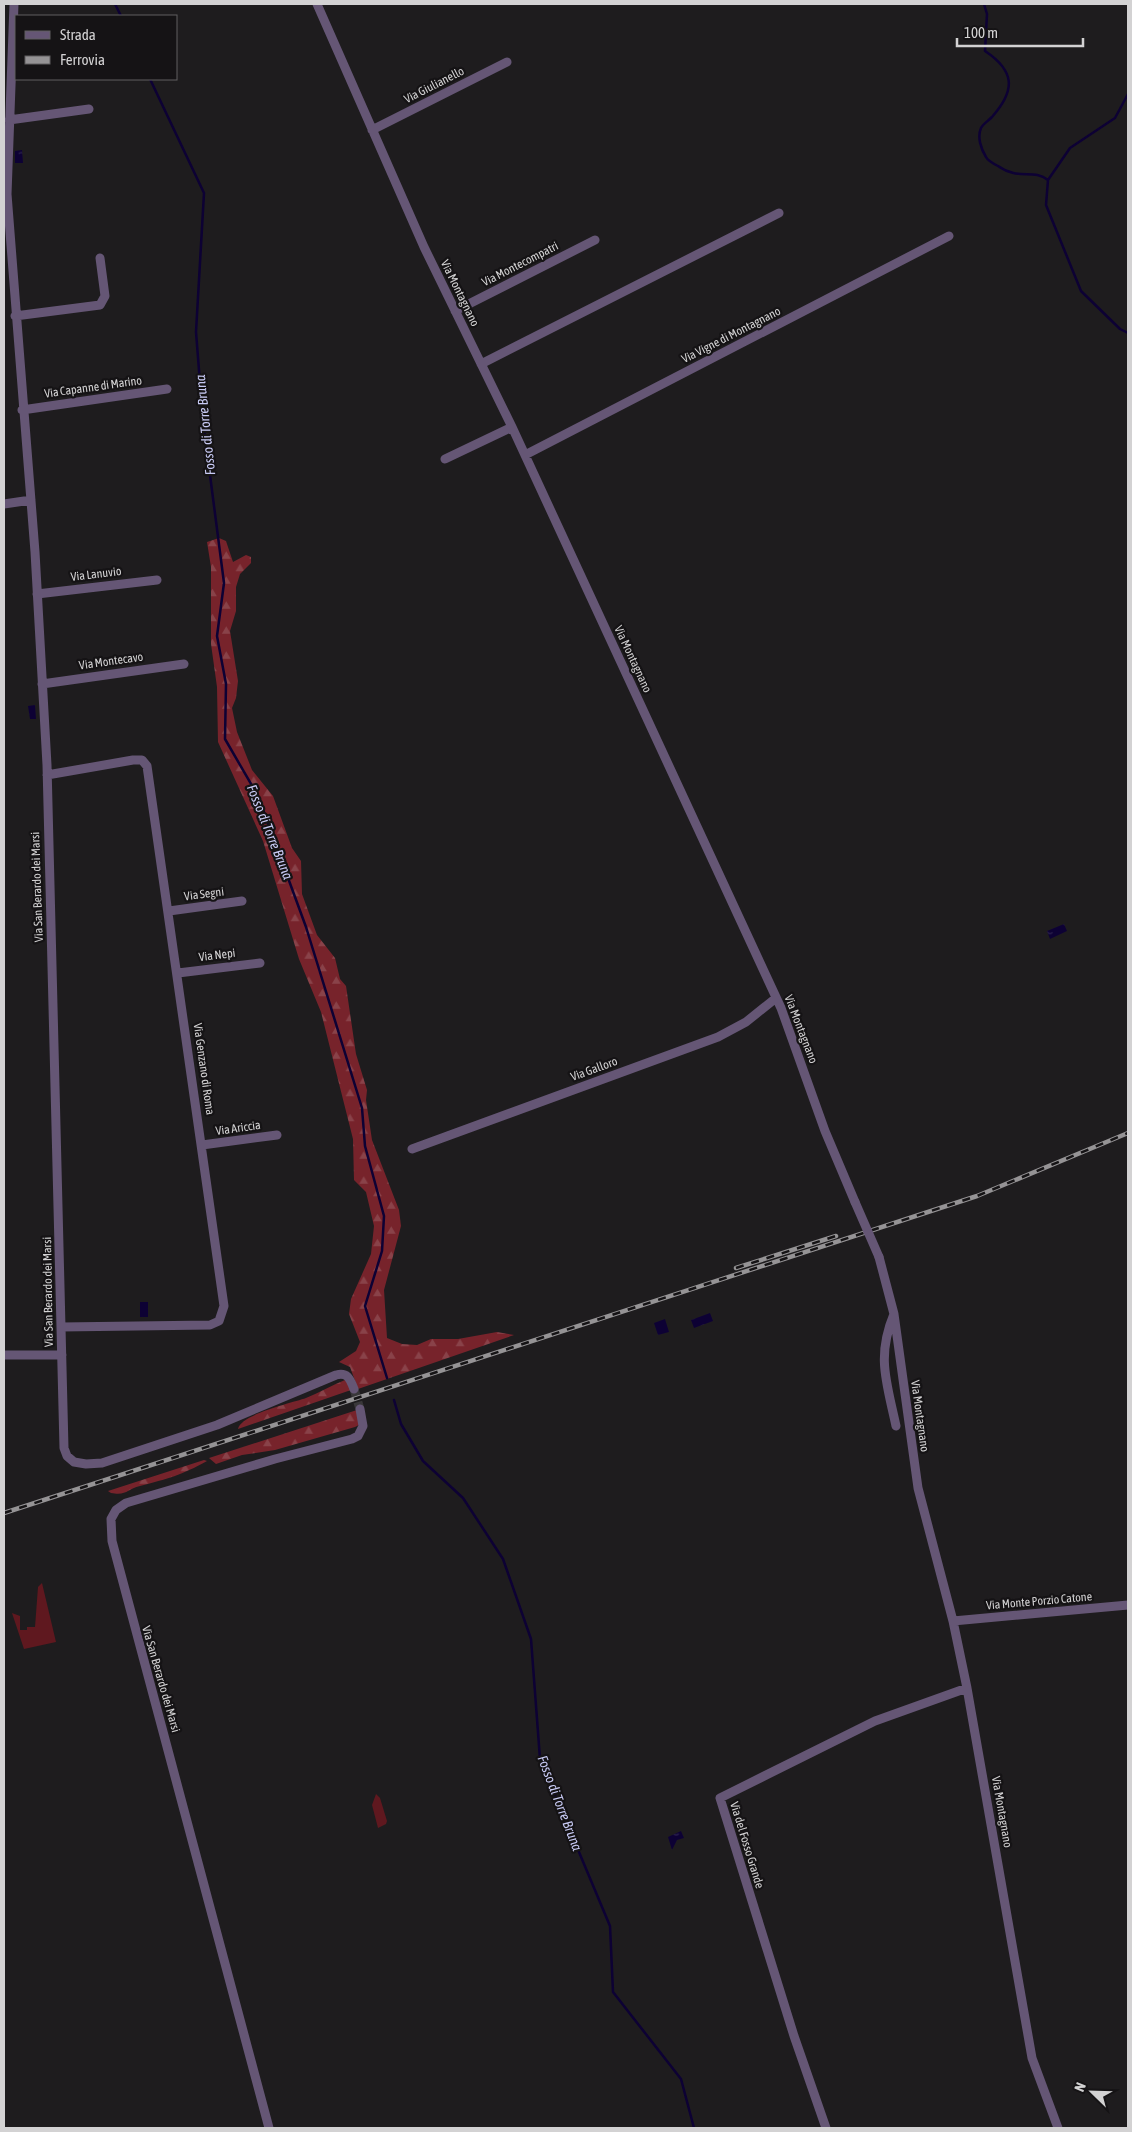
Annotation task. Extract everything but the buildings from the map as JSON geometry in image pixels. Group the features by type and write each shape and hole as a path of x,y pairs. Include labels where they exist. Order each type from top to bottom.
{"street":[{"name":"Via San Berardo dei Marsi","path":"14,4 6,156 6,243 15,316 31,500 47,776 64,1448 69,1458 82,1464 102,1463 205,1430 338,1375 348,1377 354,1389"},
{"name":"Via Montagnano","path":"317,4 424,247 512,427 776,998 824,1131 879,1257 894,1314 915,1476 953,1621 967,1688 1032,2058 1058,2128"},
{"name":"Via Giulianello","path":"372,130 507,62"},
{"path":"9,120 89,108"},
{"path":"481,364 778,213"},
{"name":"Via Vigne di Montagnano","path":"525,455 949,236"},
{"name":"Via Montecompatri","path":"455,311 595,240"},
{"path":"15,316 100,305 105,296 100,258"},
{"name":"Via Capanne di Marino","path":"22,410 167,389"},
{"path":"444,459 512,427"},
{"path":"4,504 31,500"},
{"name":"Via Lanuvio","path":"37,594 157,580"},
{"name":"Via Montecavo","path":"42,684 184,664"},
{"name":"Via Genzano di Roma","path":"47,776 128,760 145,762 169,911 223,1299 223,1312 219,1321 210,1325 61,1327"},
{"name":"Via Segni","path":"169,911 242,902"},
{"name":"Via Nepi","path":"178,973 260,963"},
{"name":"Via Galloro","path":"412,1149 722,1035 742,1025 776,998"},
{"name":"Via Ariccia","path":"202,1145 277,1135"},
{"path":"894,1314 885,1339 883,1359 896,1426"},
{"path":"4,1354 62,1355"},
{"name":"Via San Berardo dei Marsi","path":"269,2128 136,1634 112,1541 110,1523 114,1513 126,1503 275,1459 355,1438 363,1426 360,1409"},
{"name":"Via Monte Porzio Catone","path":"953,1621 1128,1605"},
{"name":"Via del Fosso Grande","path":"826,2128 794,2036 718,1796 876,1721 967,1688"}],"shaded area":[{"path":"42,1583 56,1642 24,1649 12,1613 20,1616 20,1630 27,1630 27,1627 35,1627 38,1587"},
{"path":"376,1794 380,1798 387,1821 386,1824 378,1828 372,1805"}],"green space":[{"path":"219,538 226,541 233,562 246,555 251,557 251,563 240,574 236,587 236,611 230,631 238,681 236,698 232,708 237,732 252,770 273,796 292,848 301,861 302,894 317,935 335,958 340,979 346,986 356,1054 367,1090 366,1100 372,1140 399,1210 401,1226 384,1290 387,1338 402,1344 417,1345 431,1339 458,1339 497,1332 514,1335 358,1389 350,1367 339,1362 356,1351 360,1342 349,1314 351,1299 371,1254 374,1226 366,1192 354,1180 353,1139 321,1012 299,959 263,841 218,742 217,687 211,644 211,567 207,542"},
{"path":"347,1380 351,1390 238,1429 241,1424 257,1414 306,1398"},
{"path":"357,1410 359,1425 355,1427 275,1450 242,1455 216,1464 209,1458"},
{"path":"204,1460 207,1461 182,1473 136,1487 124,1493 116,1494 108,1491"}],"water":[{"path":"22,150 23,163 15,163 15,151"},
{"path":"35,705 36,719 30,719 28,706"},
{"path":"1064,924 1067,931 1050,939 1047,931"},
{"path":"140,1302 148,1302 148,1317 140,1317"},
{"path":"710,1313 713,1321 694,1328 691,1320"},
{"path":"665,1319 669,1332 658,1335 654,1323"},
{"path":"681,1831 684,1838 677,1840 672,1850 668,1837"}],"waterway":[{"name":"Fosso di Torre Bruna","path":"115,4 120,15"},
{"path":"984,4 987,14 985,51 1002,66 1009,81 1008,90 1000,107 981,128 979,135 981,147 988,160 1006,170 1019,174 1037,175 1048,180"},
{"name":"Fosso di Torre Bruna","path":"150,80 204,193 196,332 203,421 224,583 217,636 226,684 225,739 258,796 306,927 362,1108 365,1146 384,1216 382,1251 365,1306 387,1378"},
{"path":"1128,94 1115,118 1070,148 1048,180 1046,205 1081,291 1120,329 1128,333"},
{"name":"Fosso di Torre Bruna","path":"394,1400 401,1424 423,1461 463,1498 503,1559 531,1639 540,1759 610,1926 613,1992 681,2079 694,2128"}],"tunnel":[{"path":"354,1389 360,1409"}],"railway":[{"path":"4,1513 977,1196 1128,1133"},
{"path":"736,1268 836,1236"}]}
